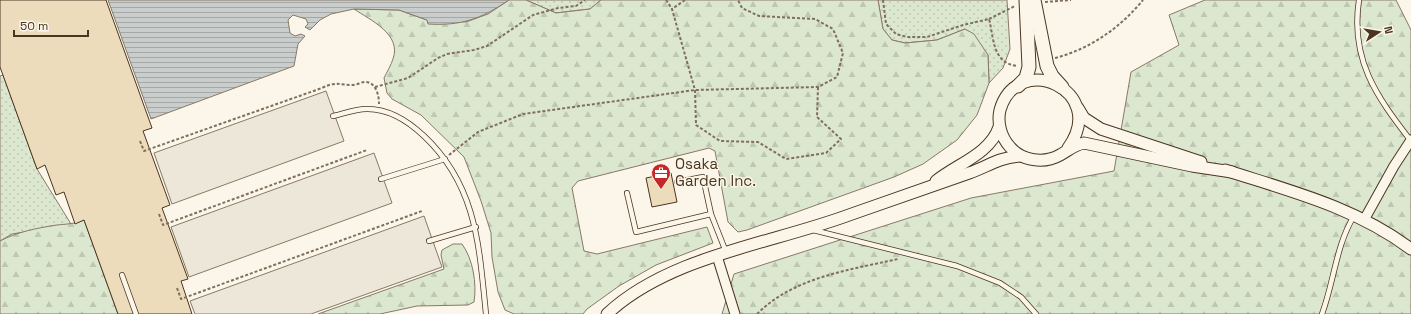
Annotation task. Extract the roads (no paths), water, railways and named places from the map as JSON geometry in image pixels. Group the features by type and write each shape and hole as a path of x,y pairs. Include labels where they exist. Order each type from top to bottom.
{"main road":[{"path":"1038,1 1048,66 1052,76 1062,87"},
{"path":"1018,86 1026,78 1030,67 1021,3"}],"street":[{"path":"931,185 949,171 988,146 997,134 1002,104 1009,94 1018,86 1029,81 1040,80 1052,82 1062,87 1071,96 1084,118 1101,130 1295,191 1359,218 1411,249"},
{"path":"607,314 635,293 662,278 722,255 807,228 971,172 998,159 1020,156 1040,161 1060,155 1075,139 1079,117 1077,106"},
{"path":"999,127 1003,138 1010,148 1020,156"},
{"path":"1359,218 1411,140"},
{"path":"1068,148 1080,144 1092,144 1192,166 1232,172"},
{"path":"722,255 735,314"}],"lane":[{"path":"1359,0 1356,16 1358,43 1362,60 1377,95 1411,140"},
{"path":"333,116 366,108 378,109 392,113 412,124 437,148 445,158 457,177 469,203 476,227 486,314"},
{"path":"380,179 445,158"},
{"path":"677,182 703,177 722,255"},
{"path":"627,193 636,232 711,214"},
{"path":"1322,314 1330,294 1346,228 1359,218"},
{"path":"429,241 476,227"},
{"path":"807,228 957,266 1000,283 1021,297 1036,314"},
{"path":"122,274 136,314"}],"place":[{"name":"Osaka Garden Inc.","path":"661,190"}]}
